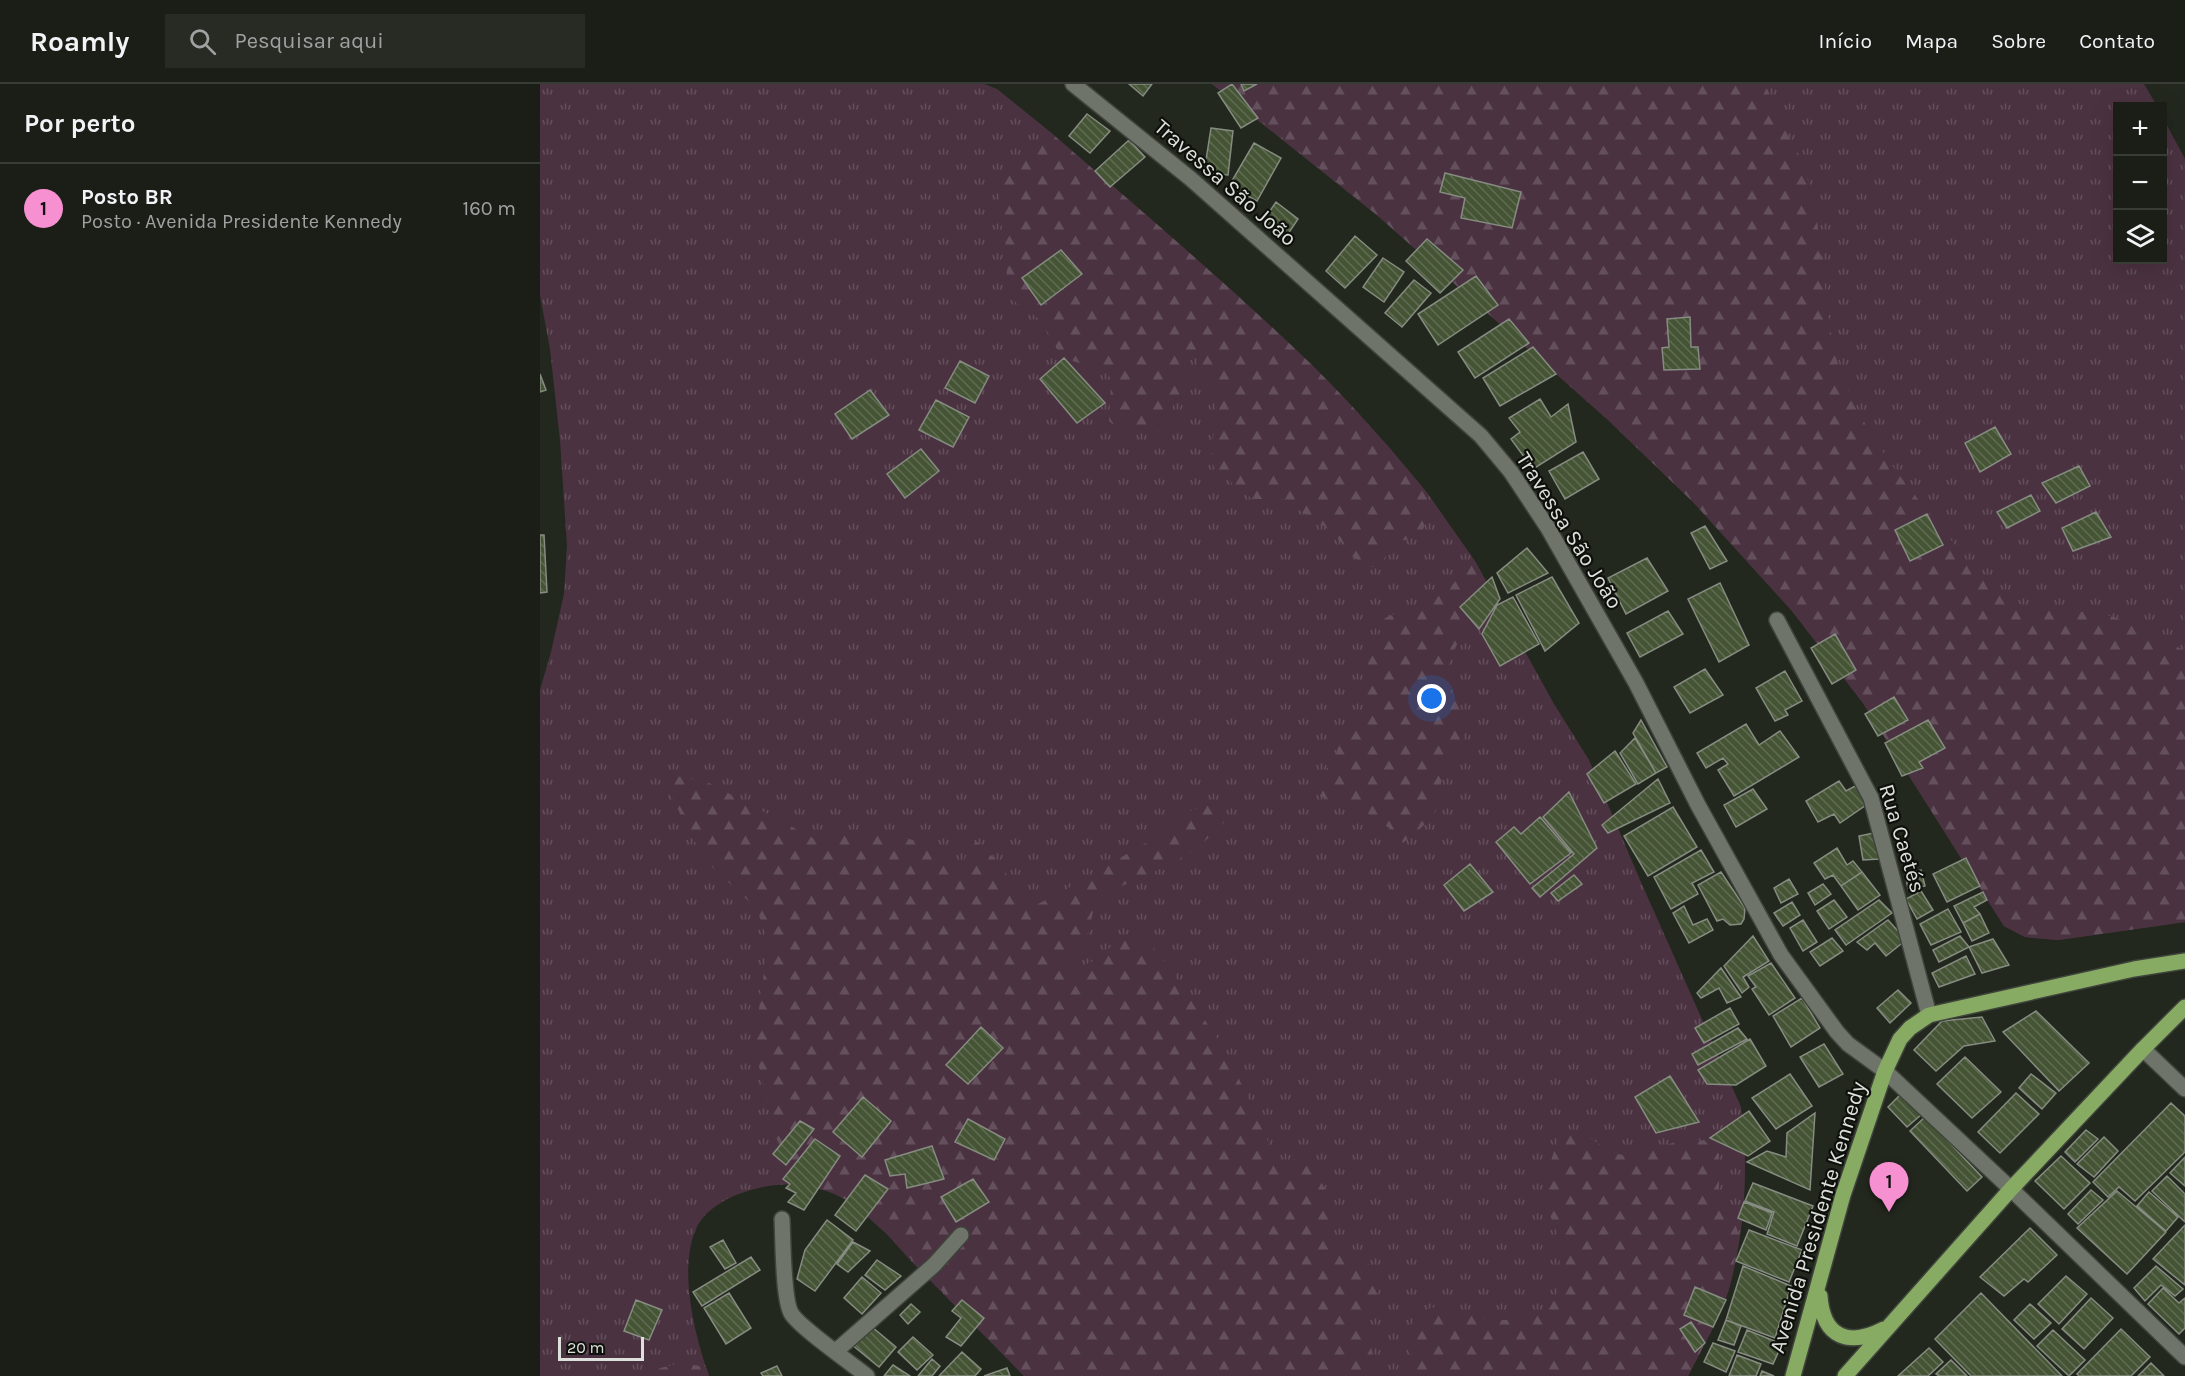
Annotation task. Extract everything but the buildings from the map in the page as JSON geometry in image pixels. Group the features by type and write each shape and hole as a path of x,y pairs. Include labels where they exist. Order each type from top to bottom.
{"main road":[{"name":"Avenida Presidente Kennedy","path":"1793,1376 1843,1195 1885,1071 1900,1039 1910,1028 1929,1015 2134,969 2185,961"},
{"path":"1845,1376 2011,1189 2185,1007"},
{"path":"1819,1287 1824,1319 1834,1332 1850,1337 1867,1336 1890,1326"}],"street":[{"name":"Travessa São João","path":"1073,84 1191,179 1481,436 1510,472 1548,528 1636,683 1698,805 1781,955 1837,1032 1848,1044 1885,1071"},
{"name":"Rua Caetés","path":"1777,620 1872,798 1929,1015"},
{"path":"2143,1049 2185,1089"},
{"name":"Avenida Presidente Kennedy","path":"1885,1071 2185,1357"},
{"path":"782,1219 787,1300 791,1313 801,1324 867,1376"},
{"path":"836,1351 917,1281 961,1235"}],"green space":[{"path":"540,84 984,84 997,89 1157,225 1312,365 1388,446 1428,494 1475,561 1554,704 1589,760 1741,1107 1745,1175 1739,1245 1729,1289 1721,1311 1688,1376 1024,1376 876,1222 859,1208 840,1196 818,1188 782,1185 759,1188 732,1197 714,1207 696,1229 688,1264 690,1303 709,1376 540,1376 540,690 564,594 567,546 560,440 550,349 540,295"},
{"path":"1212,84 2144,84 2155,102 2113,102 2113,264 2167,264 2167,125 2185,159 2185,922 2058,940 2025,937 2004,926 1863,703 1792,611 1694,503 1607,419 1378,216"},
{"path":"1212,84 1766,84 1775,111 1802,162 1810,188 1818,228 1830,329 1841,373 1863,421 1893,466 1973,568 2002,595 2034,608 2111,616 2185,651 2185,922 2058,940 2025,937 2004,926 1863,703 1792,611 1694,503 1607,419 1378,216 1258,118"},
{"path":"1049,131 1215,276 1312,365 1428,494 1423,530 1412,538 1389,541 1384,565 1372,567 1357,560 1330,530 1294,507 1287,499 1255,499 1237,491 1229,479 1216,471 1211,460 1217,400 1214,390 1201,382 1197,349 1184,371 1187,386 1174,402 1169,420 1160,431 1139,433 1126,431 1109,421 1111,383 1109,374 1064,358 1054,345 1042,321 1014,301 1006,281 1008,256 998,208 1003,181 1012,166"},
{"path":"1475,561 1490,590 1467,633 1458,642 1445,671 1447,685 1461,712 1464,735 1462,748 1445,762 1436,811 1403,843 1392,830 1360,808 1341,806 1318,795 1317,782 1336,755 1339,741 1348,729 1366,719 1364,674 1385,618 1433,600 1450,587"},
{"path":"667,774 709,783 813,838 887,835 919,841 961,864 976,841 1000,864 1028,909 1156,837 1180,815 1203,806 1215,805 1225,812 1225,821 1188,854 1116,889 1101,901 1093,911 1087,935 1063,970 1080,967 1096,959 1121,935 1134,934 1147,940 1162,958 1226,1051 1272,1150 1282,1165 1299,1157 1311,1170 1327,1195 1330,1227 1338,1245 1347,1253 1378,1270 1377,1301 1370,1312 1355,1320 1370,1342 1371,1355 1364,1369 1357,1376 1024,1376 890,1237 852,1203 829,1191 802,1185 776,1138 756,1054 760,996 769,946 757,909 706,861 670,793"},
{"path":"1579,1131 1613,1153 1634,1157 1686,1138 1705,1141 1719,1154 1719,1191 1730,1208 1739,1235 1729,1289 1718,1318 1688,1376 1416,1376 1410,1369 1410,1327 1419,1312 1437,1306 1483,1319 1506,1320 1532,1316 1547,1308 1559,1291 1560,1241 1541,1192 1559,1136"},
{"path":"682,1363 706,1367 709,1376 651,1376 660,1368"}],"place":[{"name":"Posto BR","path":"1889,1212"}]}
